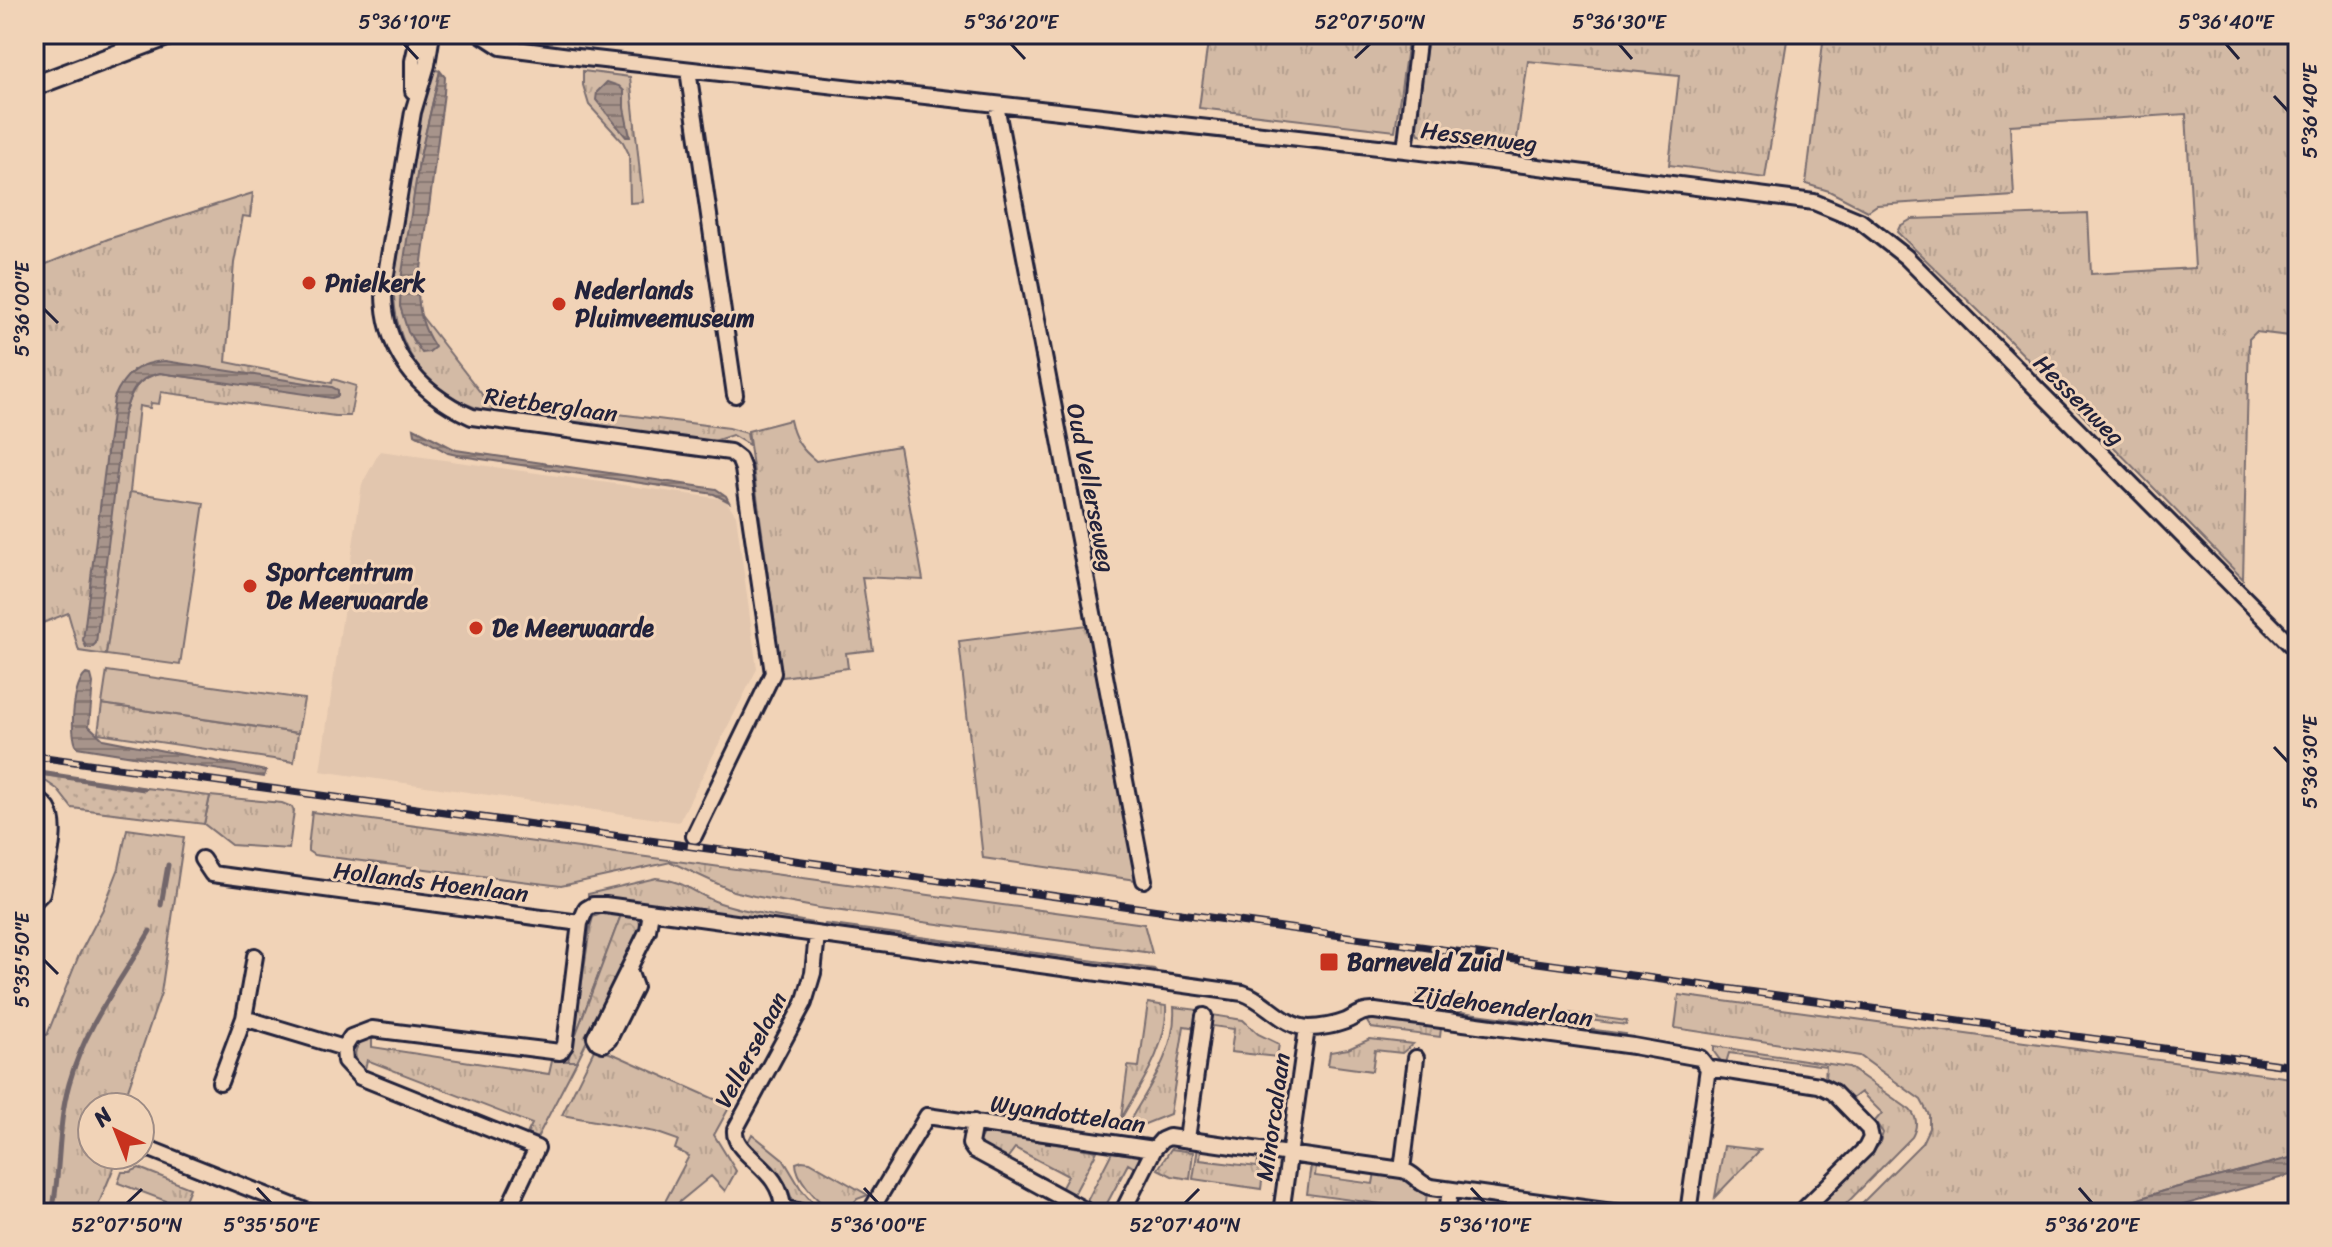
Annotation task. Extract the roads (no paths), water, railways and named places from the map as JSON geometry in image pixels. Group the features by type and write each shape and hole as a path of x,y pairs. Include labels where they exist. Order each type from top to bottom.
{"street":[{"path":"34,86 172,34"},
{"name":"Rietberglaan","path":"413,112 413,61 419,34"},
{"name":"Rietberglaan","path":"432,34 427,65 413,112 384,286 383,307 388,332 400,357 422,386 446,405 472,417 730,452 739,459 746,482 773,673 694,836"},
{"name":"Hessenweg","path":"481,34 492,43 512,49 1405,150 1814,202 1860,221 1906,257 2298,652"},
{"path":"1405,150 1419,34"},
{"path":"688,70 735,395"},
{"name":"Oud Vellerseweg","path":"996,105 1144,880"},
{"path":"34,800 40,801 51,812 54,824 42,893 34,901"},
{"name":"Hollands Hoenlaan","path":"202,859 212,874 580,923"},
{"path":"506,1213 537,1148 360,1077 345,1061 344,1048 351,1037 372,1029 560,1052 565,1045 580,923 586,909 593,905 1243,993 1254,996 1271,1010 1307,1028"},
{"path":"629,970 648,930 651,912"},
{"name":"Vellerselaan","path":"785,1212 780,1188 743,1148 735,1136 735,1130 804,1003 813,973 817,935"},
{"path":"220,1082 244,1018 255,956"},
{"name":"Zijdehoenderlaan","path":"1307,1028 1346,1021 1366,1011 1375,1011 1633,1046 1700,1058 1708,1068 1819,1085 1833,1092 1869,1129 1871,1138 1866,1148 1800,1213"},
{"path":"1187,1139 1204,1016"},
{"path":"244,1018 344,1048"},
{"name":"Minorcalaan","path":"1281,1213 1307,1028"},
{"path":"1402,1170 1416,1058"},
{"path":"1688,1213 1708,1068"},
{"name":"Wyandottelaan","path":"873,1213 874,1205 927,1116 1154,1149"},
{"name":"Wyandottelaan","path":"974,1122 970,1144 974,1150 1090,1213"},
{"name":"Wyandottelaan","path":"1122,1213 1154,1149 1169,1137 1402,1170 1415,1175 1423,1185 1620,1213"},
{"path":"156,1151 311,1213"},
{"path":"1447,1213 1450,1190"}],"waterway":[{"path":"34,772 144,789"},
{"path":"161,905 168,865"},
{"path":"52,1213 63,1116 76,1063 94,1023 150,931"}],"railway":[{"path":"34,756 2298,1067"}],"place":[{"name":"Pnielkerk","path":"309,283"},
{"name":"Nederlands Pluimveemuseum","path":"559,304"},
{"name":"Sportcentrum De Meerwaarde","path":"250,586"},
{"name":"De Meerwaarde","path":"476,628"},
{"name":"Barneveld Zuid","path":"1329,962"}]}
